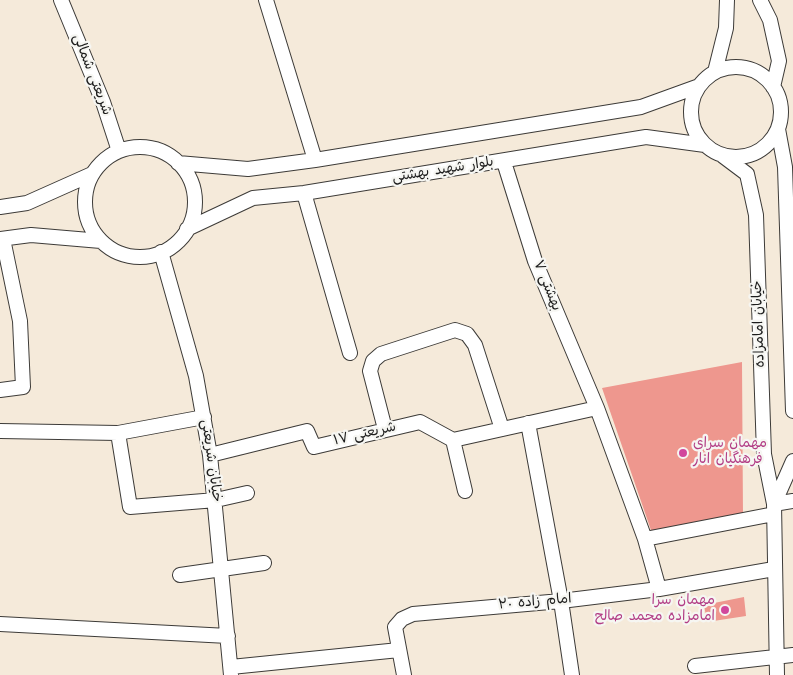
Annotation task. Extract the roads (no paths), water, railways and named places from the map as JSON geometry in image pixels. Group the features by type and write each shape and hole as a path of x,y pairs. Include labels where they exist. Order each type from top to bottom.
{"street":[{"name":"شریعتی شمالی","path":"61,0 103,102 118,151"},
{"path":"266,0 315,160"},
{"path":"715,72 726,28 727,0"},
{"path":"760,0 770,20 778,62 773,87"},
{"path":"178,163 248,169 315,160 641,107 699,86 715,72 736,67 757,72 773,87 781,107 778,129 785,167 793,411"},
{"path":"699,86 692,102 693,125 705,145 723,156 746,157 766,147 778,129"},
{"name":"بلوار شهید بهشتی","path":"188,230 253,198 304,194 646,137 705,145"},
{"path":"139,147 154,149 167,154 178,163 187,174 193,188 195,202 188,230 179,241 160,252 140,257 112,250 101,241 89,223 84,202 86,188 92,174 100,163 118,151 139,147"},
{"name":"خیابان امامزاده","path":"723,156 747,174 756,214 764,454 774,509 777,675"},
{"name":"بهشتی ۷","path":"504,162 535,261 597,408 645,539 659,589"},
{"path":"0,207 27,203 92,174"},
{"path":"304,194 350,353"},
{"path":"0,390 24,387 20,321 1,239 31,234 101,241"},
{"name":"خیابان شریعتی","path":"160,252 196,376 204,418 216,500 231,671"},
{"path":"384,429 370,371 373,360 381,354 455,330 467,334 474,345 502,429"},
{"path":"466,491 453,440 597,408"},
{"path":"0,431 118,433 204,418"},
{"name":"شریعتی ۱۷","path":"210,455 307,431 314,447 420,422 453,440"},
{"path":"528,423 561,601 572,675"},
{"path":"118,433 130,507 216,500 247,493"},
{"name":"خیابان امامزاده","path":"774,509 793,461"},
{"path":"645,539 774,509 793,501"},
{"path":"180,576 264,563"},
{"name":"امام زاده ۲۰","path":"399,650 395,627 402,619 413,614 561,601 659,589 774,569"},
{"path":"5,624 228,636"},
{"path":"231,671 399,650 404,675"},
{"path":"695,666 793,655"}],"place":[{"name":"مهمان سرای فرهنگیان انار","path":"683,453"},
{"name":"مهمان سرا امامزاده محمد صالح","path":"725,610"}]}
